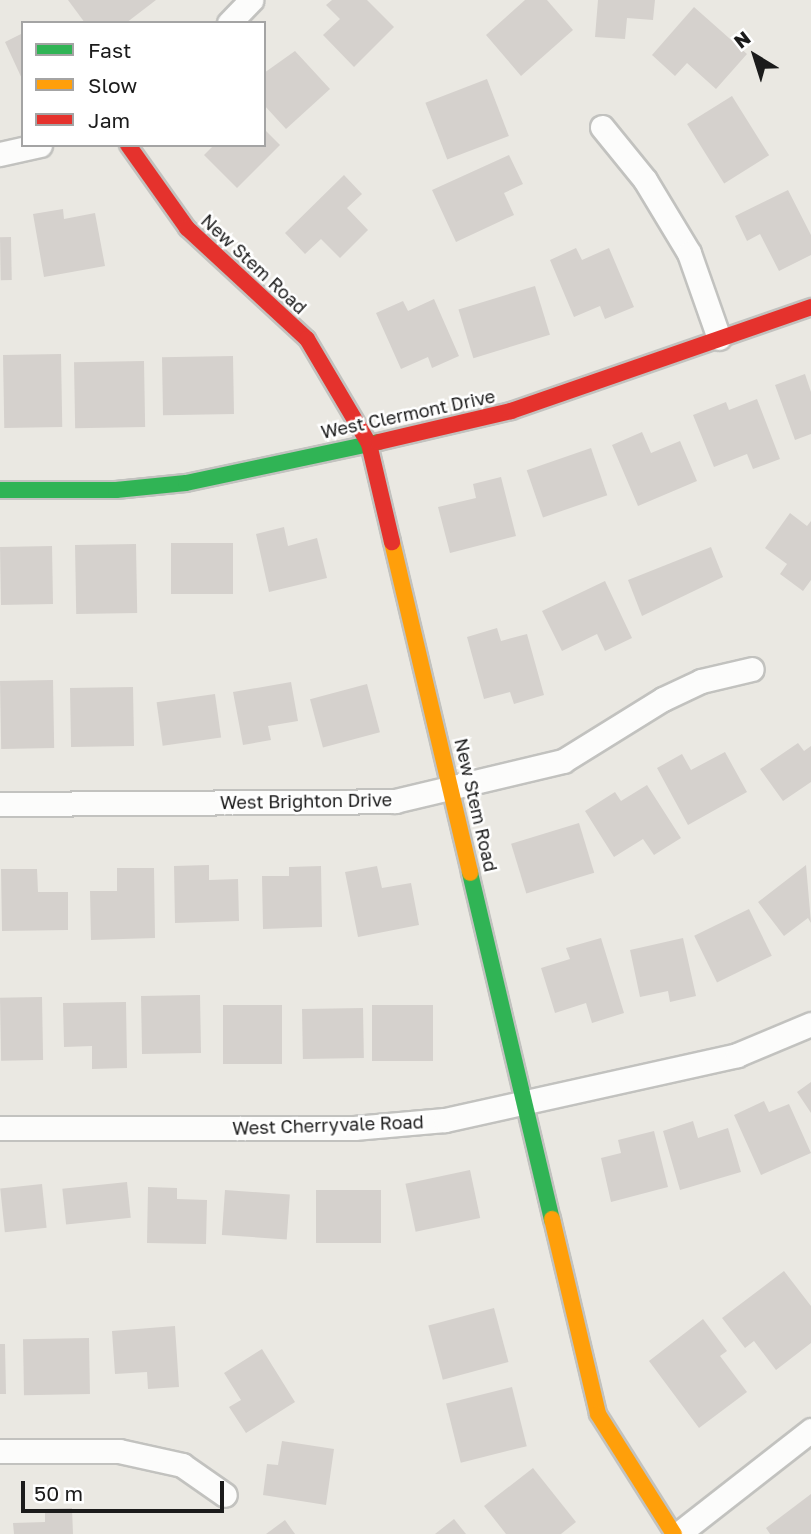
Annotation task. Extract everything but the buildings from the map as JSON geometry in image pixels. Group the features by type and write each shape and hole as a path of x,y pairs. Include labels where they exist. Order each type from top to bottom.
{"street":[{"path":"231,21 251,0"},
{"path":"603,127 645,180 689,253 719,338"},
{"path":"0,154 31,147"},
{"name":"New Stem Road","path":"129,147 187,228 307,339 369,444 527,1104 598,1414 639,1486 676,1534"},
{"name":"West Clermont Drive","path":"0,490 116,490 186,483 369,444 511,411 811,307"},
{"name":"West Brighton Drive","path":"0,804 395,801 564,761 663,699 701,681 752,669"},
{"name":"West Cherryvale Road","path":"0,1128 354,1128 445,1120 527,1104 737,1055 811,1024"},
{"path":"676,1534 811,1430"},
{"path":"0,1451 119,1451 182,1465 225,1495"}],"traffic: fast":[{"path":"0,490 116,490 186,483 379,442"},
{"path":"470,873 552,1219"}],"traffic: slow":[{"path":"392,542 470,873"},
{"path":"552,1219 598,1414 674,1534"}],"traffic: jam":[{"path":"129,147 187,228 307,339 369,444 392,542"},
{"path":"379,442 511,411 811,307"}]}
